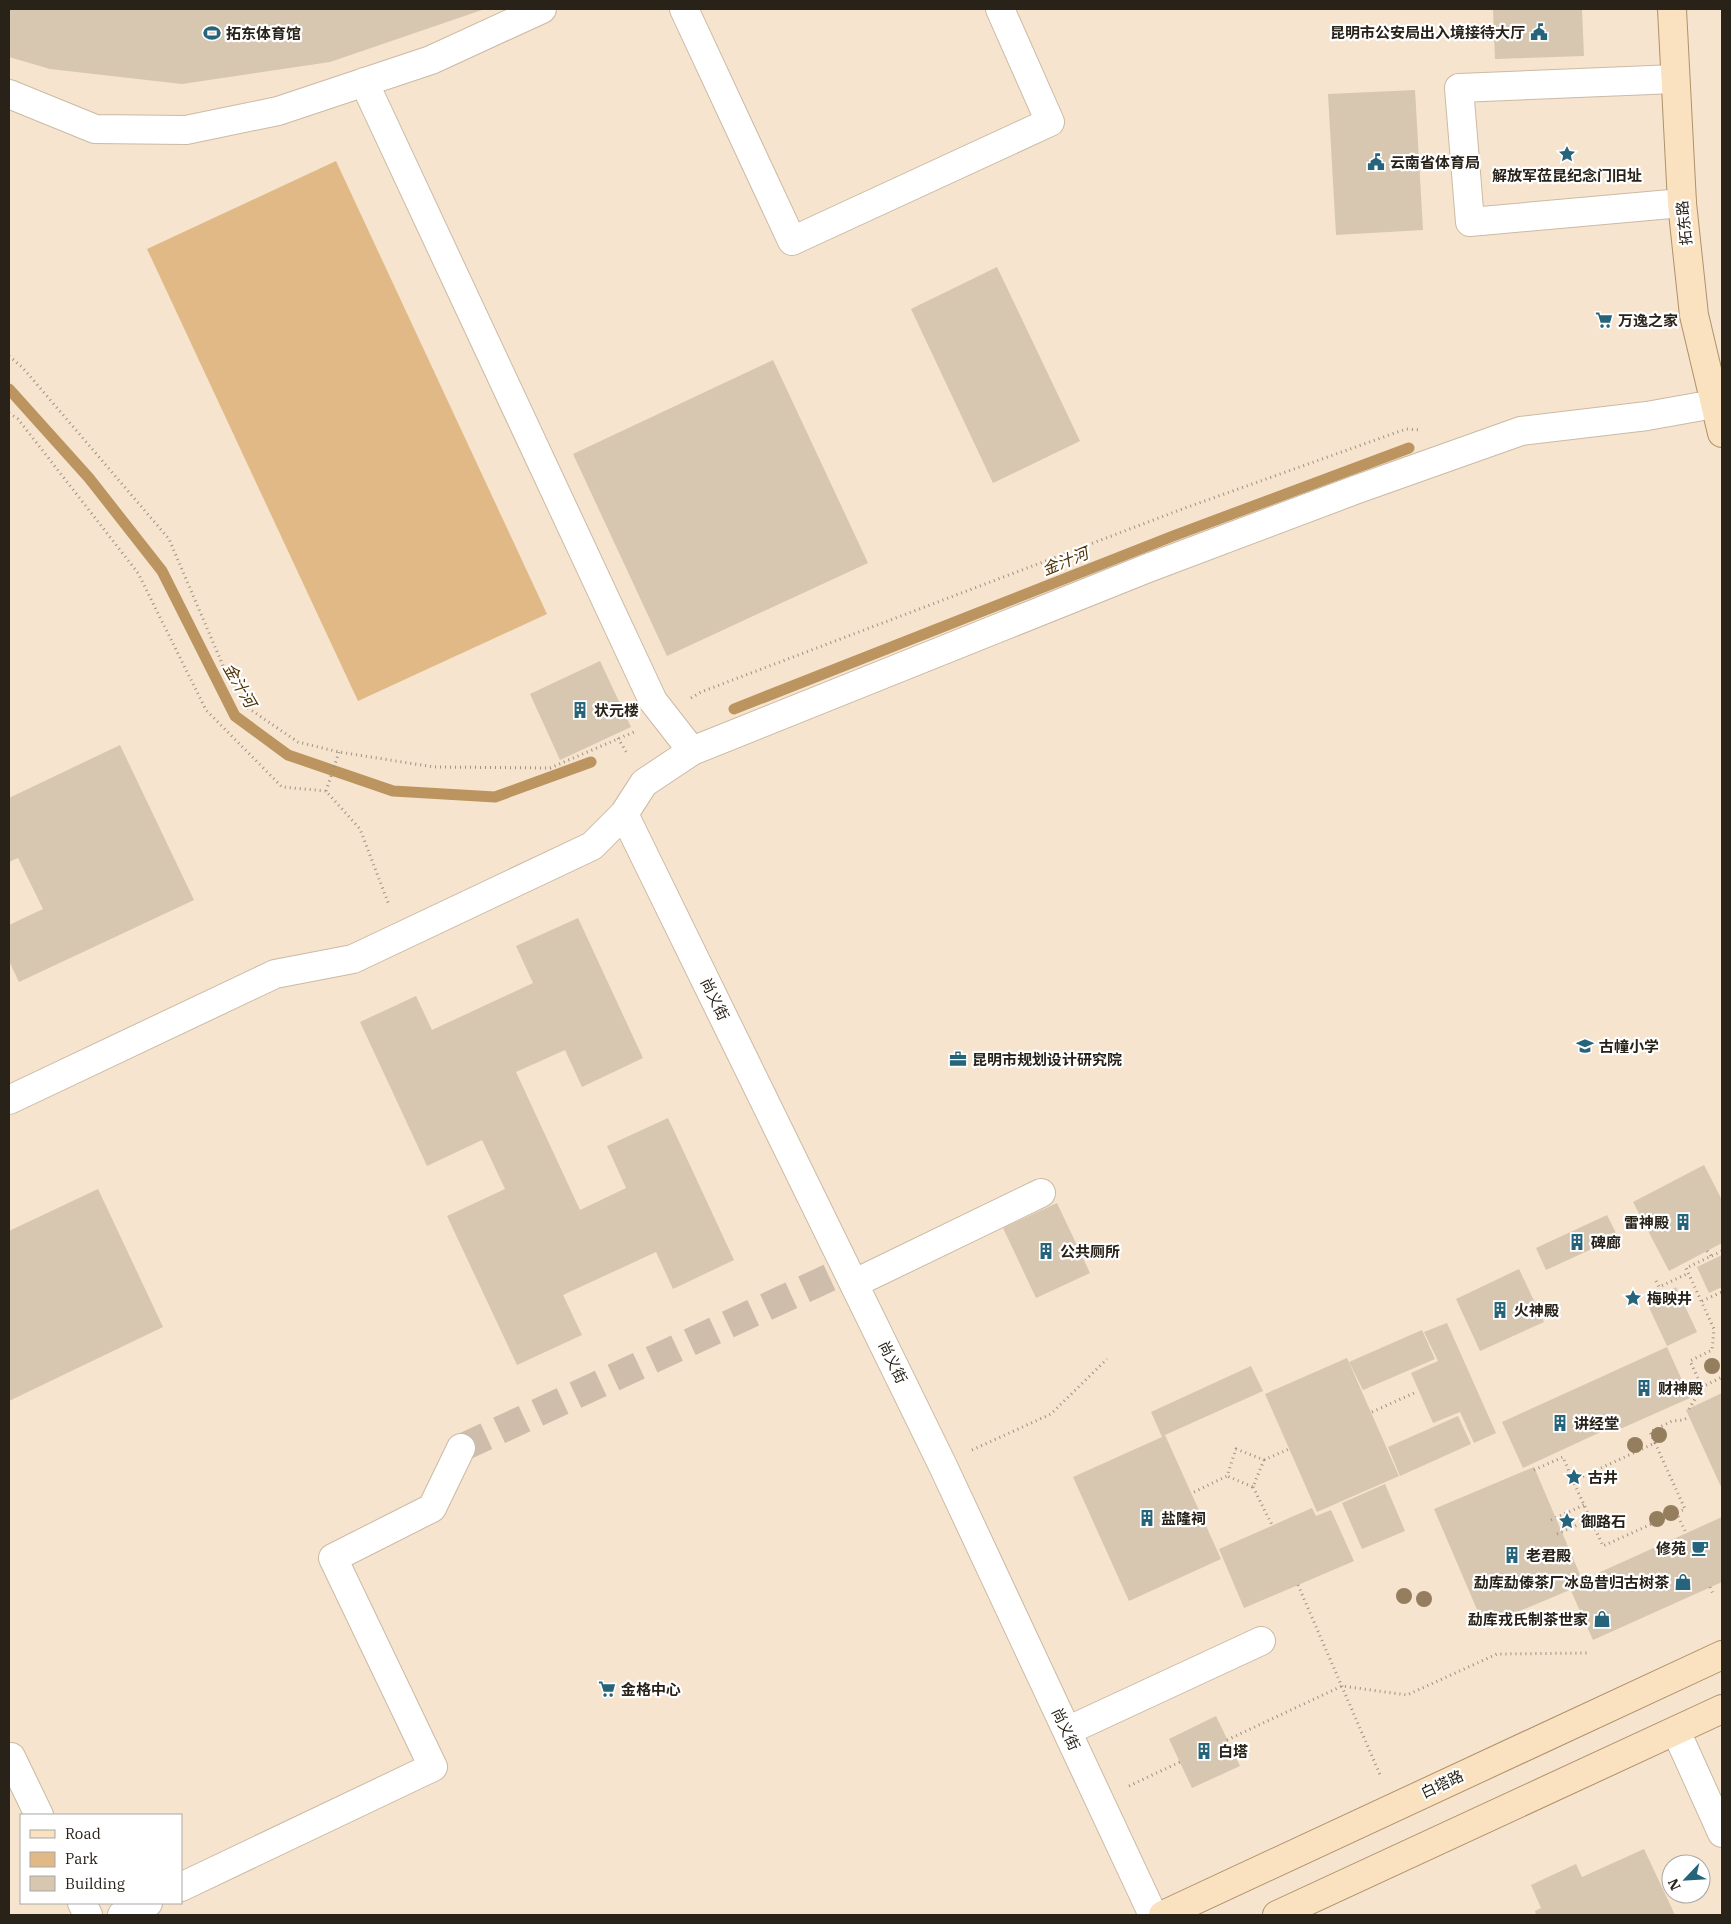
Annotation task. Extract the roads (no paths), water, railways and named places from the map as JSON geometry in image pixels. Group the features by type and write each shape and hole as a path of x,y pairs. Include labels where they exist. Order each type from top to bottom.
{"main road":[{"name":"拓东路","path":"1672,9 1682,203 1694,315 1722,433"},
{"name":"白塔路","path":"1163,1915 1722,1655"},
{"path":"1277,1915 1722,1710"}],"street":[{"path":"9,94 95,129 186,130 278,110 431,60 542,9"},
{"path":"684,9 792,241 1050,122 1000,9"},
{"path":"1675,79 1459,88 1470,222 1682,203"},
{"path":"364,82 649,692 692,751"},
{"path":"9,1100 275,974 353,959 592,846 624,814 644,783 692,751 1148,568 1355,490 1521,432 1647,416 1714,404"},
{"name":"尚义街","path":"624,814 942,1464 1153,1915"},
{"path":"855,1283 1041,1193"},
{"path":"182,1887 433,1768 333,1558 432,1508 461,1448"},
{"path":"1067,1731 1262,1640"},
{"path":"1676,1730 1722,1833"},
{"path":"12,1757 39,1814"},
{"path":"122,1915 146,1904"}],"waterway":[{"name":"金汁河","path":"9,389 89,478 162,571 235,716 288,755 393,791 495,797 591,762"},
{"name":"金汁河","path":"734,709 1173,536 1409,448"}],"tunnel":[{"path":"461,1448 848,1269"}],"place":[{"name":"昆明市公安局出入境接待大厅","path":"1539,32"},
{"name":"拓东体育馆","path":"212,33"},
{"name":"解放军莅昆纪念门旧址","path":"1567,154"},
{"name":"云南省体育局","path":"1376,162"},
{"name":"万逸之家","path":"1604,320"},
{"name":"状元楼","path":"580,710"},
{"name":"古幢小学","path":"1585,1046"},
{"name":"昆明市规划设计研究院","path":"958,1059"},
{"name":"雷神殿","path":"1683,1222"},
{"name":"碑廊","path":"1577,1242"},
{"name":"公共厕所","path":"1046,1251"},
{"name":"梅映井","path":"1633,1298"},
{"name":"火神殿","path":"1500,1310"},
{"name":"财神殿","path":"1644,1388"},
{"name":"讲经堂","path":"1560,1423"},
{"name":"古井","path":"1574,1477"},
{"name":"盐隆祠","path":"1147,1518"},
{"name":"御路石","path":"1567,1521"},
{"name":"修苑","path":"1700,1548"},
{"name":"老君殿","path":"1512,1555"},
{"name":"勐库勐傣茶厂冰岛昔归古树茶","path":"1683,1582"},
{"name":"勐库戎氏制茶世家","path":"1602,1619"},
{"name":"金格中心","path":"607,1689"},
{"name":"白塔","path":"1204,1751"}]}
